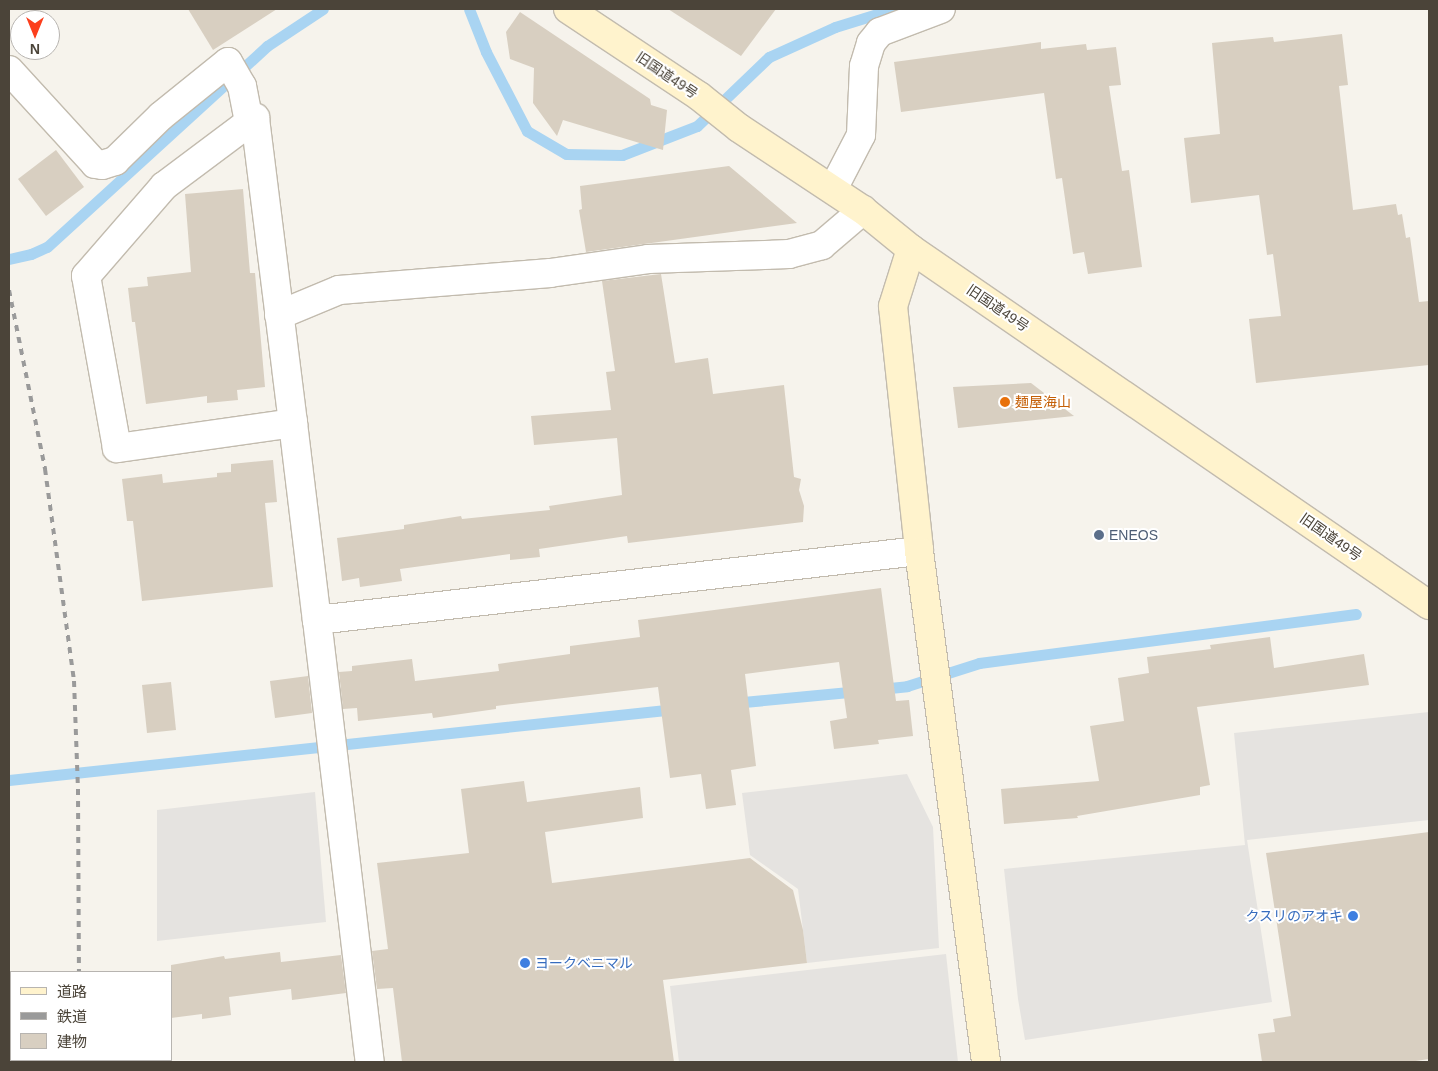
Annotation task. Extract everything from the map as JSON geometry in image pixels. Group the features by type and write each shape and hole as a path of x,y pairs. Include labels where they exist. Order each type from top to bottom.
{"street":[{"name":"旧国道49号","path":"568,9 699,96 738,128 863,210 911,249 1429,605"},
{"path":"833,189 862,135 864,66 871,43 880,32 941,9"},
{"path":"9,70 95,164 102,165 115,161 161,116 228,62 242,86 249,122"},
{"path":"293,423 117,448 86,276 164,186 254,118 293,423 370,1062"},
{"path":"279,315 338,290 550,273 648,259 790,254 822,245 863,210"},
{"path":"911,249 893,306 919,551 986,1062"},
{"path":"317,620 919,551"}],"shaded area":[{"path":"1429,712 1429,820 1247,840 1272,1002 1025,1040 1018,999 1004,869 1245,845 1234,733"},
{"path":"907,774 933,827 939,948 807,963 798,889 750,855 742,793"},
{"path":"315,792 326,922 157,941 157,810"},
{"path":"946,954 958,1062 679,1062 670,986"}],"building":[{"path":"188,9 277,9 213,50"},
{"path":"668,9 776,9 741,56"},
{"path":"520,12 650,99 651,105 667,110 663,150 563,120 557,136 533,103 534,68 510,59 506,32"},
{"path":"1342,34 1348,85 1339,86 1353,210 1396,204 1398,215 1402,214 1406,238 1410,237 1419,302 1429,301 1429,365 1256,383 1249,319 1281,316 1273,254 1267,255 1259,195 1191,203 1184,138 1220,134 1212,43 1273,37 1274,42"},
{"path":"1041,42 1041,49 1086,44 1087,50 1116,47 1121,85 1109,86 1122,171 1129,170 1142,267 1088,274 1084,252 1073,254 1062,178 1056,179 1044,93 901,112 894,62"},
{"path":"56,150 84,187 46,216 18,179"},
{"path":"729,166 797,223 586,252 579,210 582,209 580,186"},
{"path":"243,189 250,273 255,273 265,387 237,390 238,400 207,403 207,396 146,404 135,322 132,322 128,288 148,286 147,277 191,272 185,194"},
{"path":"661,274 675,363 708,358 713,394 784,385 794,477 801,479 799,490 804,506 803,522 628,543 627,536 539,549 540,557 510,560 510,554 400,569 402,581 360,587 359,578 342,581 337,538 404,529 404,525 461,516 462,519 550,510 549,506 622,495 617,438 534,445 531,416 611,410 606,372 615,371 602,281"},
{"name":"麺屋海山","path":"1031,383 1074,416 958,428 953,387"},
{"path":"273,460 277,502 265,503 273,587 142,601 133,521 127,521 122,479 162,474 163,483 217,477 217,473 231,472 231,464"},
{"path":"881,588 896,701 909,700 913,736 878,740 879,744 834,749 830,721 847,718 839,662 745,674 756,766 731,770 736,805 706,809 701,774 670,778 658,687 496,706 496,709 433,718 432,713 358,721 357,708 343,709 339,672 352,671 352,666 412,659 415,681 499,671 498,664 570,654 570,646 640,637 638,620"},
{"path":"1270,637 1274,668 1364,654 1369,685 1197,707 1210,785 1200,787 1200,795 1077,816 1078,818 1004,824 1001,789 1099,781 1090,726 1124,721 1118,678 1149,673 1147,657 1211,649 1210,645"},
{"path":"308,676 312,713 275,718 270,681"},
{"path":"171,682 176,730 147,733 142,685"},
{"name":"ヨークベニマル","path":"524,781 527,802 640,787 643,818 545,832 552,883 750,858 793,890 803,930 807,963 663,980 674,1062 402,1062 393,988 377,989 372,951 388,949 377,863 469,853 461,789"},
{"name":"クスリのアオキ","path":"1429,832 1429,1059 1409,1062 1262,1062 1258,1034 1275,1032 1273,1019 1291,1016 1266,853"},
{"path":"280,952 281,962 341,955 346,993 292,1000 291,989 229,997 231,1015 202,1019 202,1014 172,1018 171,965 224,956 225,959"}],"waterway":[{"path":"9,259 31,254 47,247 267,46 323,9"},
{"path":"469,9 486,52 527,131 566,154 622,155 697,126 769,57 835,27 893,9"},
{"path":"880,689 907,686 979,663 1356,614"},
{"path":"733,703 859,691"},
{"path":"9,780 675,709"}],"railway":[{"path":"9,290 45,469 74,681 78,789 79,971"}],"place":[{"name":"麺屋海山","path":"1005,402"},
{"name":"ENEOS","path":"1099,535"},
{"name":"クスリのアオキ","path":"1353,916"},
{"name":"ヨークベニマル","path":"525,963"}]}
